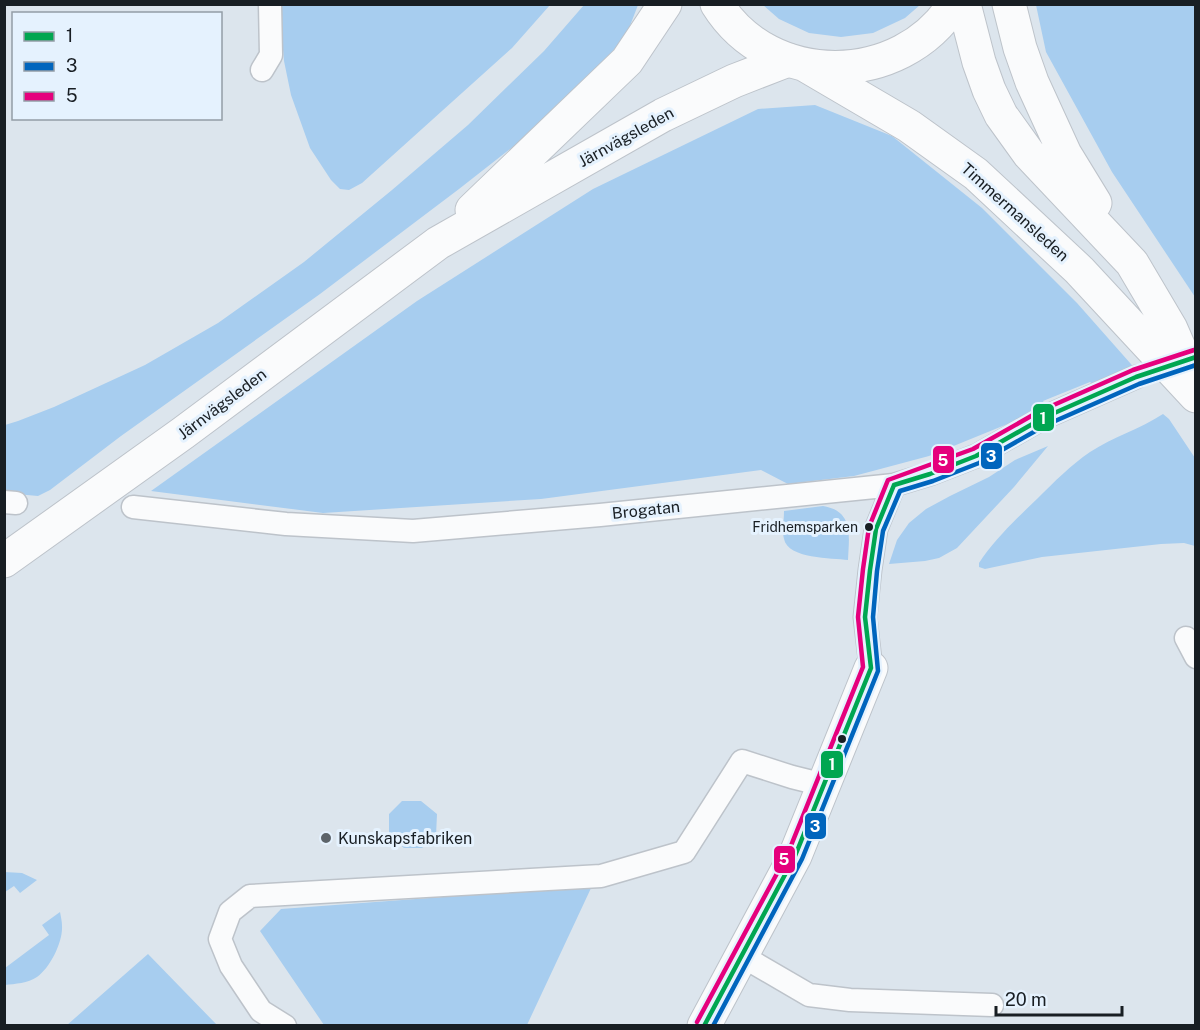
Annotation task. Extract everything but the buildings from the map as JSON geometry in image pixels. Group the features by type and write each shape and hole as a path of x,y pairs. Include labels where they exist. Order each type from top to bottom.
{"main road":[{"name":"Järnvägsleden","path":"438,243 627,61 665,4"},
{"name":"Timmermansleden","path":"717,4 734,26 769,52 796,62 909,126 976,174 1079,270 1196,396"},
{"path":"796,62 825,68 846,68 886,59 922,39 937,26 954,4"},
{"path":"964,4 979,63 1001,115 1029,154 1132,263"},
{"path":"1009,4 1020,48 1032,82 1065,154 1171,329 1196,385"},
{"name":"Järnvägsleden","path":"4,561 183,433 438,243 663,115 734,81 796,62"},
{"path":"704,1026 795,856 871,668"}],"lane":[{"path":"262,70 271,55 270,4"},
{"name":"Brogatan","path":"133,507 286,524 413,531 600,515 894,485 976,456 1043,418 1136,377"},
{"path":"871,668 865,617 870,570 876,529 894,485"},
{"path":"285,1026 261,1011 231,966 220,939 230,912 250,896 601,876 684,852 742,761 824,785"},
{"path":"742,956 809,994 850,1000 992,1005"}],"shaded area":[{"path":"279,5 550,5 512,48 362,183 349,190 340,189 331,180 310,148 291,95 284,61"},
{"path":"584,5 638,5 626,36 585,82 537,128 320,294 121,436 50,490 38,496 5,493 5,425 54,407 145,365 218,323 304,262 468,125 544,51"},
{"path":"763,5 920,5 905,18 873,33 841,37 809,33 779,19"},
{"path":"1036,5 1195,5 1195,297 1112,172 1046,52"},
{"path":"815,105 892,136 982,208 1077,303 1138,372 1097,388 1090,382 1043,401 1047,408 929,456 854,476 788,484 761,470 541,499 323,513 151,491 417,301 593,189 758,109"},
{"path":"1163,414 1169,419 1195,458 1195,546 1184,543 1161,544 1042,557 985,569 979,567 985,554 1007,529 1076,462 1099,447"},
{"path":"1048,446 1014,487 957,548 939,558 889,564 897,540 909,523 926,509 989,477 1015,460"},
{"path":"823,506 840,513 845,519 849,534 848,560 802,554 787,546 783,529 784,511"},
{"path":"402,801 421,801 437,814 436,836 422,848 404,848 389,835 389,814"},
{"path":"4,872 22,873 37,880 20,893 14,886 5,892"},
{"path":"592,886 527,1025 324,1025 260,931 281,909"},
{"path":"60,912 62,932 55,954 47,967 33,979 5,985 5,968 49,935 42,925"},
{"path":"148,954 217,1025 67,1025"}],"transit line":[{"name":"5","path":"697,1022 788,853 863,667 858,617 863,569 869,527 888,480 973,449 1040,411 1133,370 1194,350"},
{"name":"1","path":"894,485 976,456 1043,418 1136,377 1196,357"},
{"name":"3","path":"713,1026 802,859 878,671 873,617 877,571 883,531 900,491 979,463 1046,425 1139,384 1196,365"},
{"name":"1","path":"704,1026 795,856 871,668 865,617 870,570 876,529 894,485"}],"place":[{"name":"Fridhemsparken","path":"869,527"},
{"name":"Kunskapsfabriken","path":"326,838"}]}
